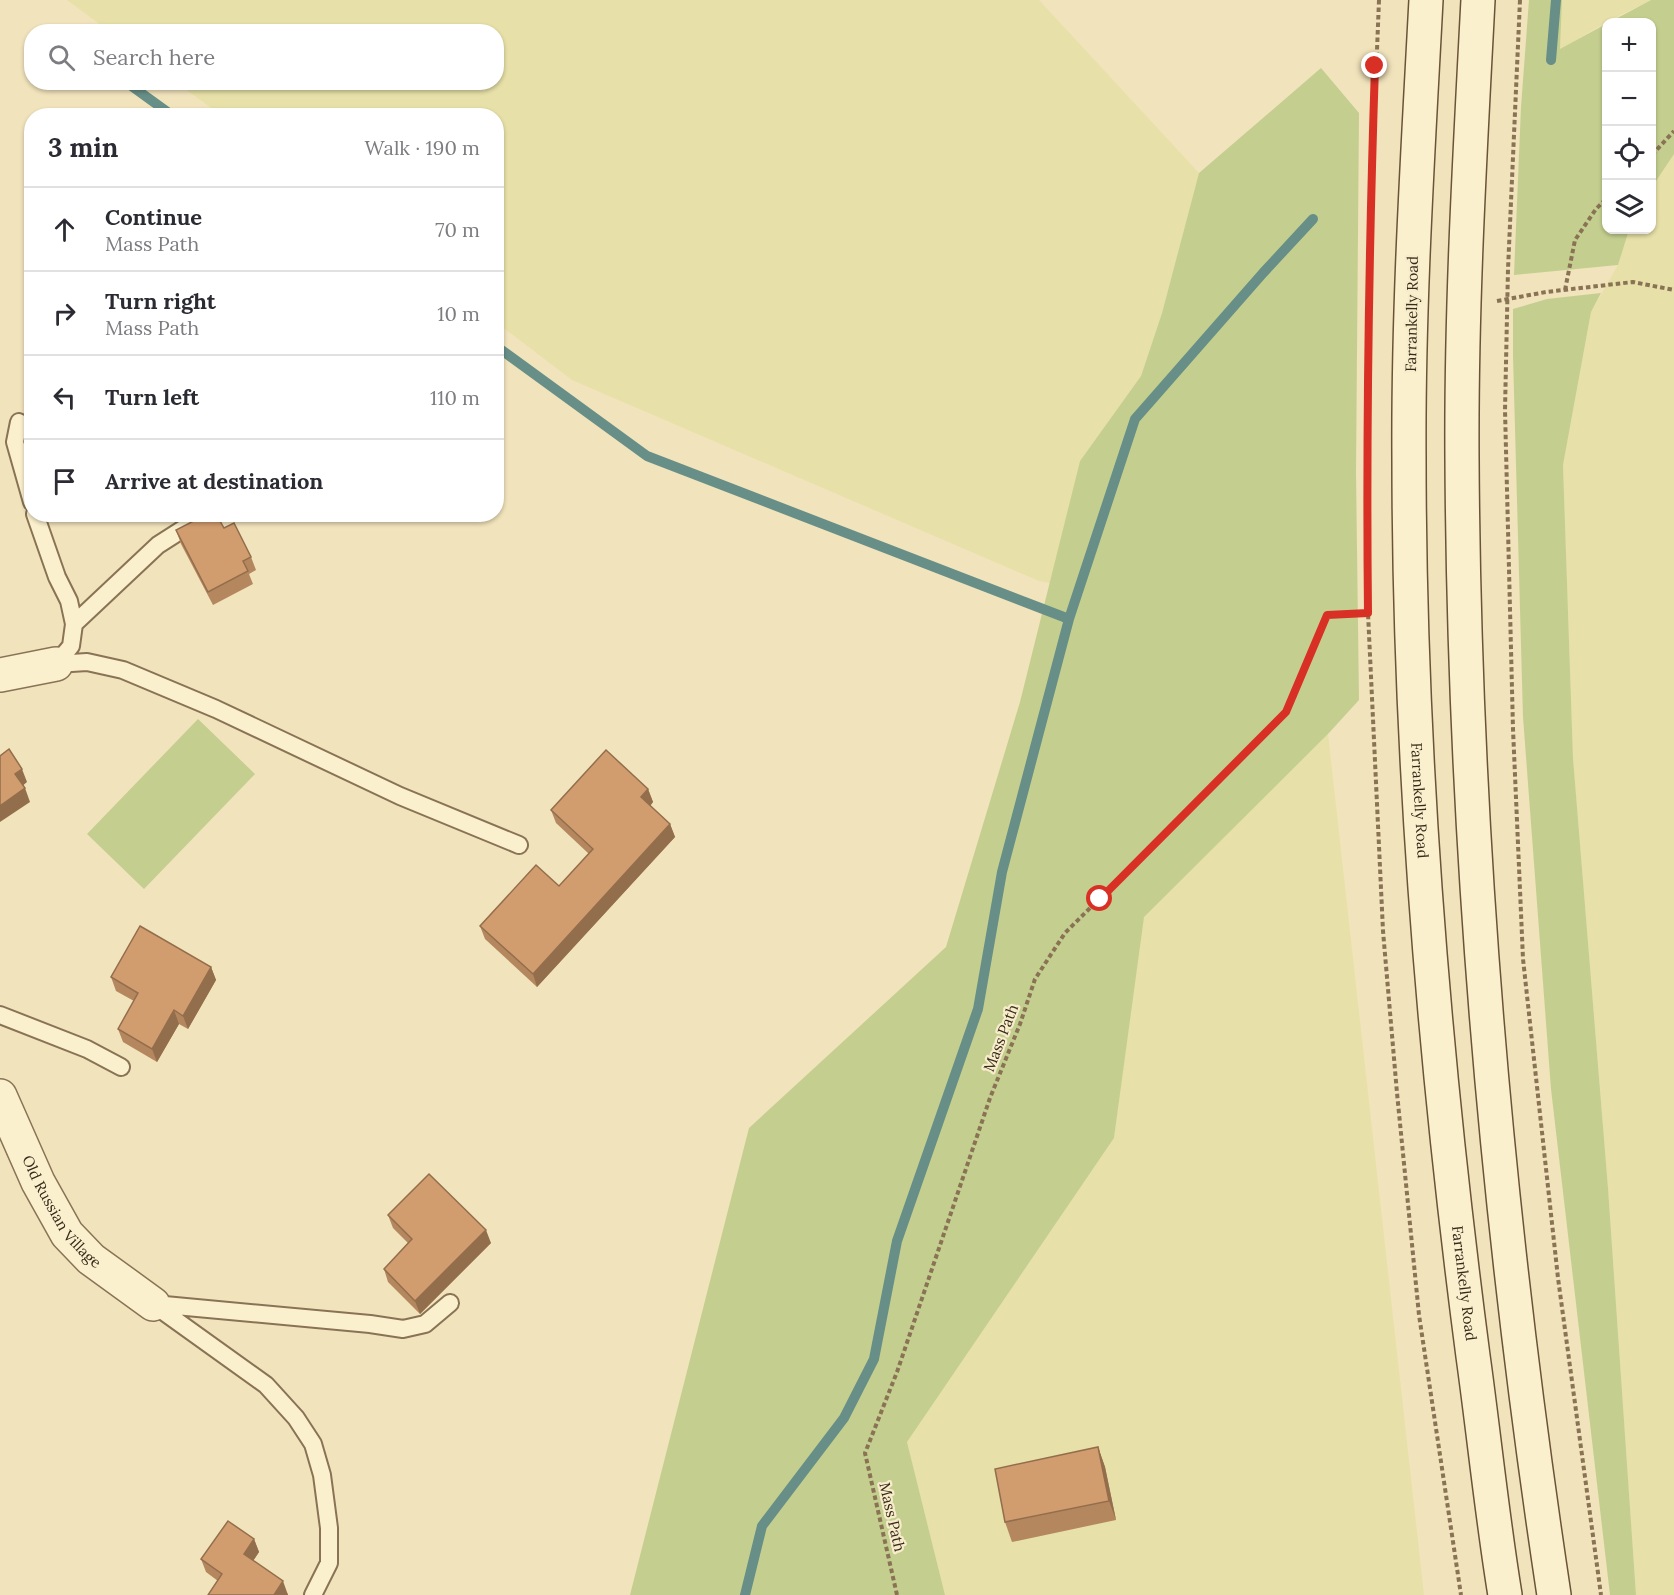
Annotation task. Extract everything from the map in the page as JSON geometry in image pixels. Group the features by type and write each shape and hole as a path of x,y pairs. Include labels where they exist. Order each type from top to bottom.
{"main road":[{"name":"Farrankelly Road","path":"1426,0 1414,232 1408,457 1414,701 1430,947 1455,1215 1505,1595"},
{"path":"1478,0 1464,329 1462,455 1466,683 1478,909 1496,1135 1531,1435 1554,1595"},
{"path":"0,675 56,664"},
{"name":"Old Russian Village","path":"0,1096 38,1182 67,1234 91,1259 153,1304"}],"lane":[{"path":"19,422 15,442 24,474"},
{"path":"38,522 57,578 69,601 74,624 71,646 56,664"},
{"path":"74,624 158,545 192,522"},
{"path":"56,664 87,662 123,670 216,709 400,796 519,845"},
{"path":"0,1015 87,1050 122,1067"},
{"path":"153,1304 403,1329 425,1324 450,1303"},
{"path":"153,1304 266,1385 296,1418 313,1444 322,1475 329,1528 329,1563 313,1595"}],"path":[{"path":"1379,0 1369,251 1366,459 1368,613 1383,931 1419,1315 1461,1595"},
{"path":"1520,0 1507,299 1505,434 1513,729 1523,959 1558,1278 1601,1595"},
{"path":"1656,151 1674,131"},
{"path":"1565,290 1575,240 1602,203"},
{"path":"1507,299 1633,282 1674,290"},
{"name":"Mass Path","path":"897,1595 866,1453 897,1372 990,1098 1020,1024 1035,979 1065,933 1286,712 1327,615 1368,613"}],"shaded area":[{"path":"67,0 1039,0 1199,173 1162,313 1141,376 1080,461 1050,583 1039,581 572,380 504,328 504,108 211,108 187,90 504,90 504,24 100,24"},
{"path":"1562,0 1651,0 1614,18 1602,18 1602,24 1560,50"},
{"path":"1674,154 1674,1595 1636,1595 1608,1188 1573,758 1563,465 1591,312 1618,265 1628,234 1656,234 1656,181"},
{"path":"1328,734 1424,1595 945,1595 907,1442 1114,1138 1143,917"}],"green space":[{"path":"1529,0 1562,0 1560,49 1602,26 1602,234 1628,234 1618,265 1514,275 1521,107"},
{"path":"1651,0 1674,0 1674,154 1656,181 1656,18 1617,18"},
{"path":"1321,68 1359,113 1356,473 1359,700 1328,734 1144,917 1114,1138 907,1442 945,1595 630,1595 749,1128 946,947 1020,702 1080,461 1141,376 1162,313 1199,173"},
{"path":"1601,293 1591,312 1563,465 1573,758 1608,1188 1636,1595 1610,1595 1551,1089 1523,717 1513,356 1513,309 1547,299"},
{"path":"198,719 255,774 144,889 87,834"}],"building":[{"path":"192,522 221,522 224,528 234,523 251,557 243,561 248,571 208,592 176,530"},
{"path":"9,749 22,769 15,774 25,788 0,806 0,756"},
{"path":"606,750 648,789 641,797 670,824 533,974 480,926 536,865 559,886 593,849 551,810"},
{"path":"140,926 211,967 183,1016 174,1010 152,1049 118,1029 138,993 111,977"},
{"path":"429,1174 486,1230 415,1301 384,1269 412,1239 388,1215"},
{"path":"1098,1447 1109,1501 1005,1522 995,1469"},
{"path":"228,1521 254,1539 244,1554 283,1581 274,1595 208,1595 222,1574 201,1559"}],"waterway":[{"path":"1551,60 1556,0"},
{"path":"137,90 162,108"},
{"path":"745,1595 762,1526 844,1418 874,1359 897,1241 978,1009 1002,872 1069,619 1135,419 1313,219"},
{"path":"504,352 647,456 1069,619"}],"route":[{"path":"1100,899 1286,712 1327,615 1368,613 1366,459 1375,66"}]}
